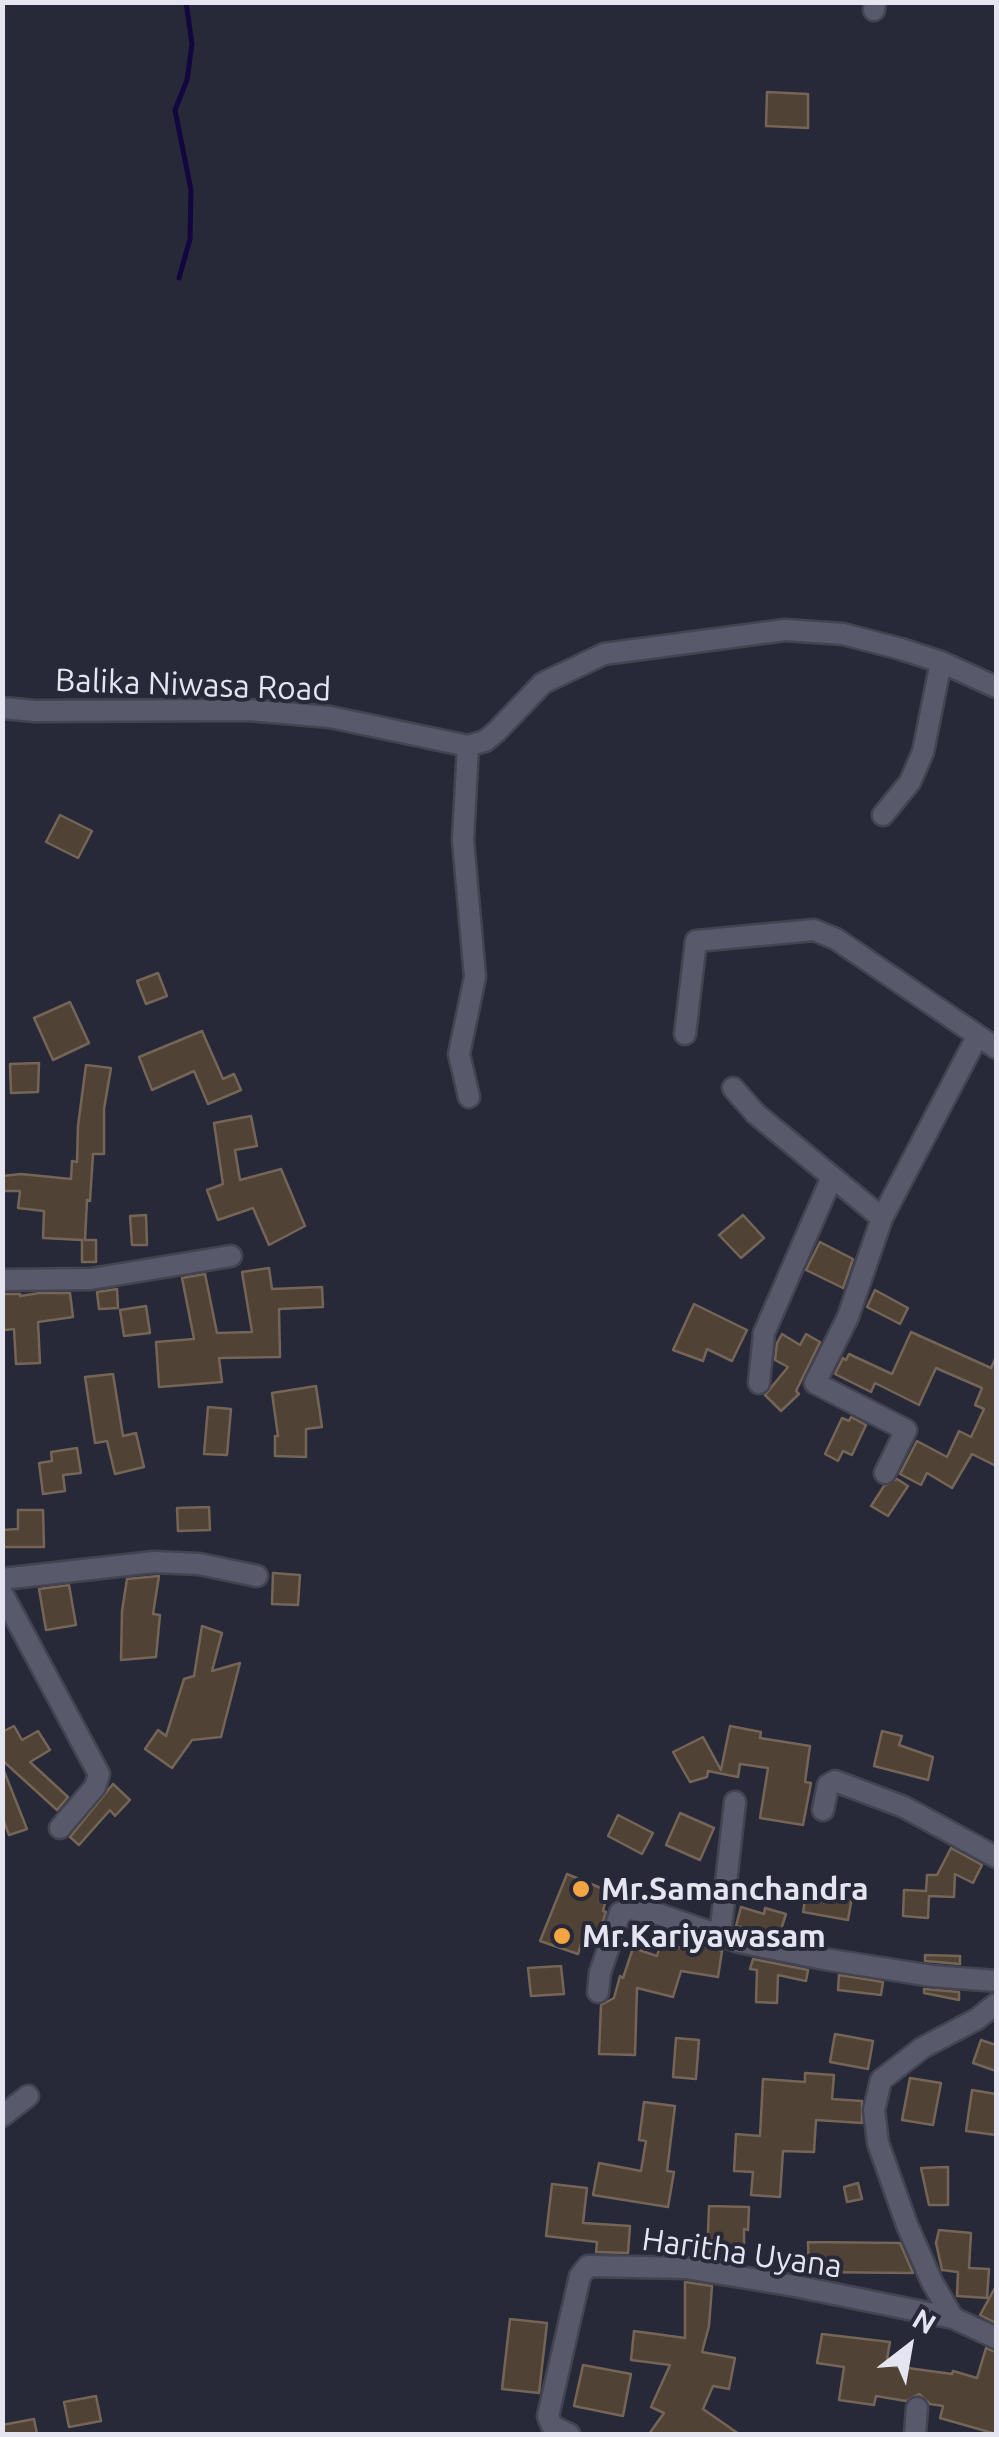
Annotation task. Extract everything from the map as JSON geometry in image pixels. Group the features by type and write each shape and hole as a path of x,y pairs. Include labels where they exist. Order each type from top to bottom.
{"street":[{"path":"469,1097 460,1054 475,977 463,840 468,746 485,741 496,732 543,683 604,654 784,630 843,634 941,662 996,687"},
{"path":"883,815 910,782 923,752 941,662"},
{"name":"Balika Niwasa Road","path":"2,708 282,713 367,723 468,746"},
{"path":"685,1034 696,941 814,930 836,939 996,1048"},
{"path":"884,1473 906,1430 815,1383 848,1317 882,1218 977,1037"},
{"path":"733,1088 756,1114 882,1218"},
{"path":"759,1383 764,1333 832,1177"},
{"path":"2,1280 91,1280 231,1256"},
{"path":"2,1580 154,1562 199,1564 257,1576"},
{"path":"2,1593 99,1774 96,1787 60,1828"},
{"path":"823,1810 828,1786 835,1781 904,1807 996,1858"},
{"path":"730,1939 736,1802"},
{"path":"598,1992 600,1972 620,1913 630,1909 658,1914 730,1939 932,1976 996,1980"},
{"path":"996,2004 987,2022 922,2048 881,2080 874,2110 878,2142 907,2226 932,2282 954,2318 996,2338"},
{"path":"2,2116 28,2096"},
{"name":"Haritha Uyana","path":"568,2434 552,2426 548,2416 580,2276 588,2266 686,2268 954,2318"},
{"path":"915,2434 917,2408"}],"building":[{"path":"767,92 808,94 808,128 766,126"},
{"path":"60,815 92,831 78,858 46,842"},
{"path":"158,973 167,996 146,1004 137,981"},
{"path":"70,1002 89,1043 53,1060 34,1018"},
{"path":"202,1031 223,1079 234,1074 241,1090 208,1104 194,1071 152,1090 139,1057"},
{"path":"39,1063 38,1092 11,1093 10,1064"},
{"path":"86,1065 111,1068 104,1109 104,1154 93,1154 90,1201 87,1200 85,1240 96,1240 96,1262 82,1262 82,1240 43,1238 44,1211 18,1208 20,1191 2,1191 2,1176 71,1179 72,1161 77,1162"},
{"path":"251,1116 257,1146 235,1150 240,1180 281,1169 305,1226 269,1245 253,1208 218,1220 207,1190 223,1184 214,1123"},
{"path":"146,1215 147,1245 132,1245 130,1216"},
{"path":"743,1215 764,1238 741,1258 719,1235"},
{"path":"820,1242 853,1259 843,1288 806,1270"},
{"path":"269,1268 272,1289 322,1287 323,1307 279,1309 280,1357 219,1358 222,1382 159,1387 156,1342 194,1339 182,1278 205,1274 217,1333 252,1332 242,1272"},
{"path":"117,1289 118,1308 99,1309 97,1292"},
{"path":"875,1290 908,1308 900,1324 867,1307"},
{"path":"70,1293 73,1317 38,1322 40,1363 16,1364 14,1329 2,1327 2,1294"},
{"path":"694,1304 747,1330 732,1361 707,1349 703,1361 673,1350"},
{"path":"146,1306 150,1333 124,1336 120,1310"},
{"path":"911,1332 991,1368 996,1357 996,1466 972,1454 952,1488 927,1473 921,1485 900,1474 917,1441 947,1457 959,1431 971,1437 984,1409 975,1405 982,1388 936,1368 919,1405 875,1383 871,1392 835,1374 849,1354 892,1374"},
{"path":"782,1334 800,1345 806,1334 820,1342 796,1391 799,1394 781,1411 765,1395 788,1367 775,1360"},
{"path":"113,1374 123,1436 136,1433 144,1467 115,1474 107,1441 95,1443 85,1377"},
{"path":"316,1386 322,1427 306,1429 306,1457 275,1456 278,1436 272,1393"},
{"path":"208,1407 231,1409 227,1455 204,1454"},
{"path":"851,1417 866,1425 852,1455 843,1451 838,1461 825,1454 842,1418 849,1421"},
{"path":"77,1448 81,1473 63,1475 65,1491 43,1494 39,1463 52,1461 51,1452"},
{"path":"897,1479 908,1486 888,1516 871,1506 884,1486"},
{"path":"209,1507 210,1530 178,1531 177,1508"},
{"path":"18,1510 43,1510 44,1547 2,1547 2,1530 18,1529"},
{"path":"273,1573 300,1575 298,1605 272,1604"},
{"path":"159,1576 153,1614 160,1615 156,1657 121,1660 127,1579"},
{"path":"69,1585 76,1625 46,1630 39,1589"},
{"path":"202,1626 222,1633 212,1671 240,1663 221,1737 192,1740 172,1768 145,1749 158,1730 166,1736 184,1679 194,1676"},
{"path":"14,1726 22,1740 38,1731 50,1750 30,1762 68,1797 57,1810 2,1760 2,1732"},
{"path":"730,1726 761,1732 760,1738 810,1746 805,1782 811,1783 803,1825 760,1818 768,1768 740,1764 738,1777 708,1771 707,1777 690,1782 673,1752 703,1737 721,1770"},
{"path":"882,1731 902,1736 899,1745 933,1757 928,1780 874,1766"},
{"path":"2,1766 27,1829 9,1835 2,1816"},
{"path":"113,1784 130,1800 115,1816 110,1810 79,1845 70,1837"},
{"path":"680,1813 714,1828 700,1860 666,1845"},
{"path":"618,1815 653,1833 642,1854 608,1836"},
{"path":"951,1848 982,1865 973,1883 955,1874 954,1897 929,1896 928,1918 903,1916 904,1890 926,1891 927,1875 937,1875"},
{"path":"567,1874 608,1891 599,1933 585,1930 578,1954 540,1941"},
{"path":"808,1883 853,1891 848,1920 803,1912"},
{"path":"741,1907 764,1914 765,1908 786,1914 779,1936 736,1926"},
{"path":"661,1942 695,1952 696,1942 722,1951 718,1977 681,1971 673,1997 637,1988 635,2055 599,2054 601,2005 614,1998 633,1948 657,1956"},
{"path":"925,1955 960,1956 960,1964 925,1961"},
{"path":"753,1959 808,1970 806,1981 778,1975 777,2003 756,2002 757,1970 750,1969"},
{"path":"561,1966 564,1994 531,1996 528,1968"},
{"path":"839,1975 883,1982 881,1995 838,1990"},
{"path":"924,1989 959,1992 959,2000 924,1993"},
{"path":"835,2034 873,2041 868,2069 830,2062"},
{"path":"676,2038 699,2040 696,2079 673,2077"},
{"path":"981,2040 996,2045 996,2071 973,2063"},
{"path":"805,2073 834,2075 832,2099 862,2101 862,2123 816,2120 814,2152 783,2151 780,2197 751,2195 753,2172 734,2171 736,2134 760,2136 763,2079 805,2082"},
{"path":"910,2078 941,2083 933,2125 902,2120"},
{"path":"972,2090 996,2094 996,2135 966,2131"},
{"path":"644,2102 675,2106 667,2171 674,2172 668,2207 593,2195 599,2163 641,2171 646,2141 639,2140"},
{"path":"948,2167 948,2205 929,2205 921,2168"},
{"path":"858,2183 862,2199 847,2202 844,2187"},
{"path":"552,2184 587,2188 583,2223 630,2226 628,2253 596,2252 597,2242 546,2236"},
{"path":"709,2206 749,2207 748,2230 744,2229 744,2264 707,2257"},
{"path":"939,2230 971,2233 969,2268 989,2269 987,2298 957,2296 958,2272 942,2270 936,2243"},
{"path":"808,2242 900,2243 913,2273 809,2272"},
{"path":"685,2282 712,2286 709,2326 702,2352 735,2358 729,2389 713,2386 703,2409 739,2434 649,2434 664,2413 651,2407 670,2365 631,2360 634,2331 685,2338"},
{"path":"996,2286 996,2323 980,2315"},
{"path":"510,2319 547,2323 539,2393 502,2389"},
{"path":"822,2334 890,2342 886,2365 952,2374 953,2371 977,2378 986,2348 996,2352 996,2434 940,2418 943,2406 930,2404 919,2394 906,2401 876,2396 874,2405 839,2400 844,2367 817,2363"},
{"path":"583,2365 631,2374 623,2416 574,2406"},
{"path":"96,2396 101,2421 69,2427 64,2402"},
{"path":"34,2419 37,2434 2,2434 2,2425"}],"waterway":[{"path":"179,278 190,239 191,190 175,110 187,80 192,44 186,2"}],"place":[{"name":"Mr.Samanchandra","path":"581,1889"},
{"name":"Mr.Kariyawasam","path":"562,1936"}]}
